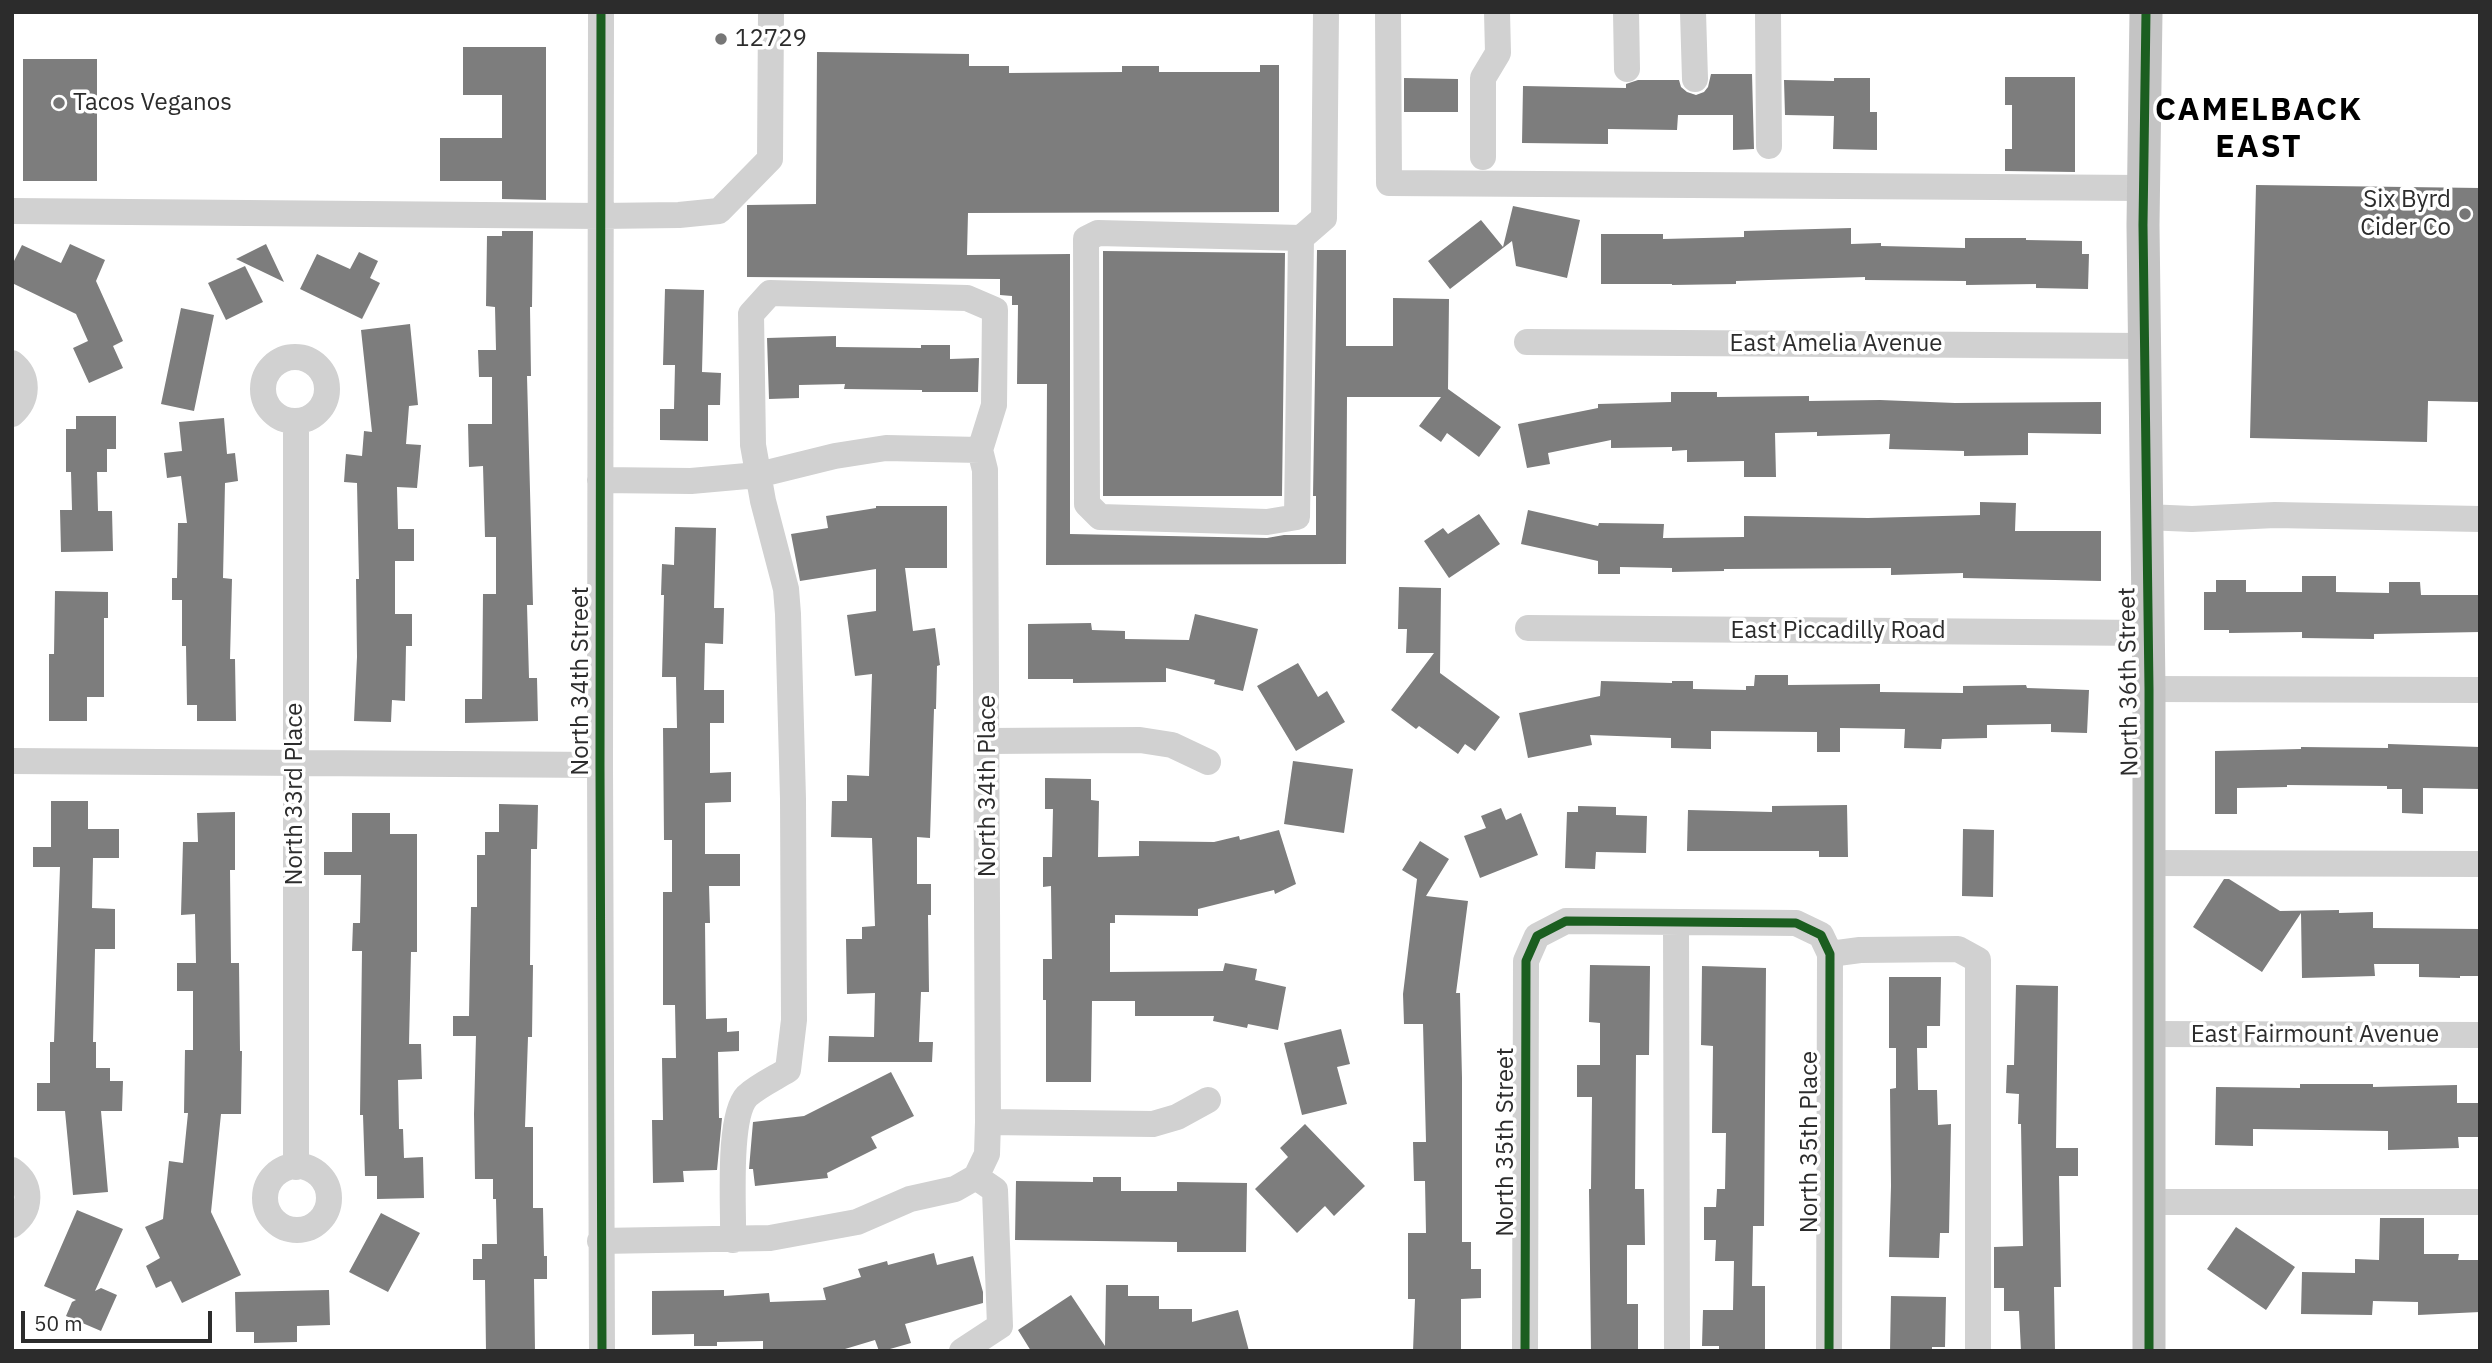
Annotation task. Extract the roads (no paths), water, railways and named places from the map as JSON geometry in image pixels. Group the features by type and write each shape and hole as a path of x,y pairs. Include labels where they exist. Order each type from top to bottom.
{"main road":[{"name":"North 36th Street","path":"2146,12 2144,346 2149,688 2149,1351"}],"street":[{"name":"North 34th Street","path":"601,12 602,1351"},
{"path":"12,211 600,216 679,215 719,211 770,159 771,12"},
{"path":"1301,238 1297,517 1267,522 1100,517 1087,504 1086,239 1098,233 1301,238 1324,218 1326,12"},
{"path":"1388,12 1389,183 2144,188"},
{"path":"1483,157 1483,78 1498,53 1497,12"},
{"path":"1626,12 1627,69"},
{"path":"1693,12 1695,79"},
{"path":"1768,12 1769,145"},
{"path":"600,480 691,481 758,475 835,456 886,448 944,447 980,450 994,405 995,310 967,298 770,293 751,314 753,445 758,475 786,589 793,799 794,1020 788,1070 747,1096 740,1106 734,1127 733,1240"},
{"name":"East Amelia Avenue","path":"1527,342 2144,346"},
{"path":"12,363 23,376 25,386 21,405 12,414"},
{"name":"North 33rd Place","path":"296,421 296,1167"},
{"name":"North 34th Place","path":"976,1177 987,1154 988,1122 985,470 980,450"},
{"path":"2146,517 2192,519 2275,515 2480,519"},
{"name":"East Piccadilly Road","path":"1528,628 2148,633"},
{"path":"2149,688 2480,690"},
{"path":"988,741 1140,740 1172,745 1208,762"},
{"path":"12,761 600,765"},
{"path":"2149,863 2480,864"},
{"name":"North 35th Street","path":"1525,1351 1526,961 1537,936 1566,922 1676,924"},
{"path":"1677,1351 1676,924 1796,923 1826,944 1860,950 1958,949 1978,960 1978,1351"},
{"name":"North 35th Place","path":"1826,944 1829,1351"},
{"name":"East Fairmount Avenue","path":"2149,1034 2480,1035"},
{"path":"988,1122 1153,1124 1177,1117 1208,1100"},
{"path":"12,1170 23,1180 28,1200 26,1210 12,1225"},
{"path":"600,1241 770,1238 857,1222 910,1199 955,1189 976,1177 995,1190 1000,1326 962,1351"},
{"path":"2149,1202 2480,1202"}],"place":[{"name":"12729","path":"721,39"},
{"name":"Tacos Veganos","path":"59,103"},
{"name":"Six Byrd Cider Co","path":"2465,214"}],"district":[{"name":"CAMELBACK EAST","path":"2259,130"}]}
